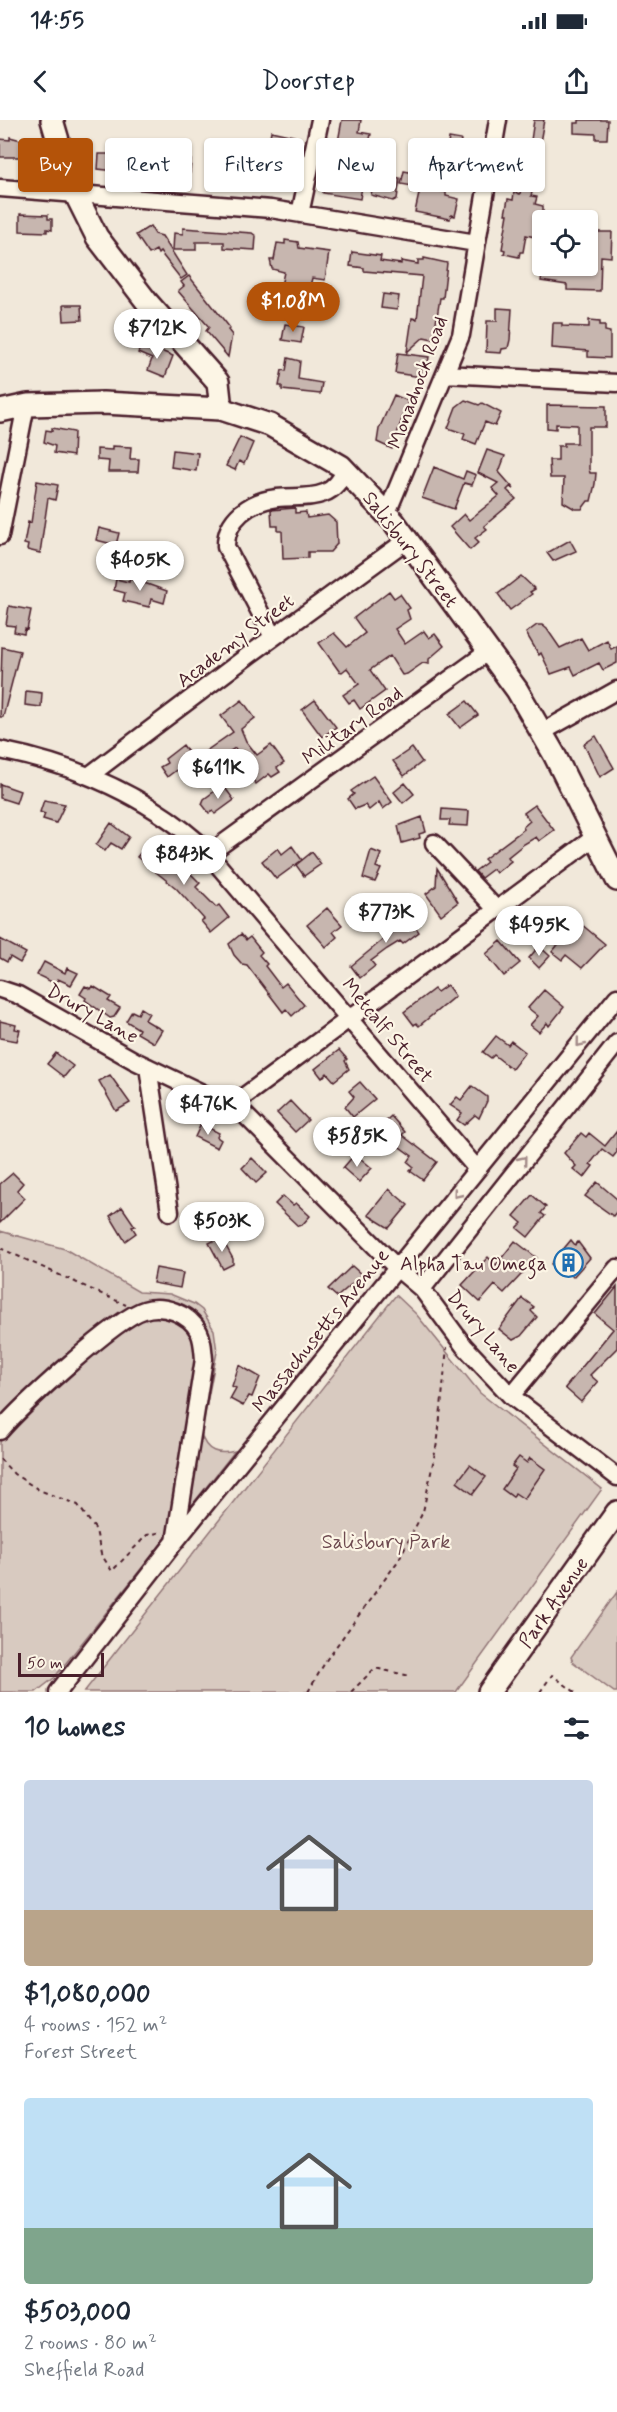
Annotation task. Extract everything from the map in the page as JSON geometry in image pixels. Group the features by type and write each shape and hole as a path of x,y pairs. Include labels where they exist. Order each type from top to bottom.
{"main road":[{"path":"52,120 58,138"},
{"path":"74,192 97,237 117,265 218,382 221,409"},
{"name":"Salisbury Street","path":"0,411 26,405 103,403 221,409 263,422 346,470 387,513 489,651 542,732 617,880"},
{"name":"Park Avenue","path":"489,1692 617,1512"}],"street":[{"path":"300,214 320,120"},
{"name":"Monadnock Road","path":"387,513 461,334 498,120"},
{"path":"0,188 18,189"},
{"path":"74,192 300,214 476,243"},
{"path":"445,374 617,383"},
{"path":"0,537 26,405"},
{"path":"273,637 226,547 226,535 236,516 264,500 324,493 337,485 346,470"},
{"name":"Academy Street","path":"90,775 273,637 407,540"},
{"name":"Military Road","path":"210,853 489,651"},
{"path":"542,732 617,690"},
{"name":"Metcalf Street","path":"0,750 90,775 156,810 210,853 477,1169"},
{"path":"231,1106 595,837"},
{"path":"434,843 496,909"},
{"name":"Drury Lane","path":"0,989 18,994 148,1067 231,1106 249,1118 397,1268 422,1288 456,1335 512,1396 617,1477"},
{"name":"Massachusetts Avenue","path":"58,1692 174,1543 617,998"},
{"path":"422,1288 617,1043"},
{"path":"148,1067 170,1212"},
{"path":"512,1396 617,1268"},
{"path":"0,1431 23,1407 117,1326 135,1314 145,1309 168,1309 181,1314 200,1333 203,1347 203,1371 174,1543"}],"path":[{"path":"0,1248 126,1305 135,1314"},
{"path":"308,1692 327,1659 398,1561 423,1512 438,1438 447,1343 456,1335"},
{"path":"0,1459 15,1474 39,1490 78,1505 96,1530 101,1554 112,1571 147,1535 162,1531 174,1543"},
{"path":"351,1692 375,1668 410,1676"},
{"path":"540,1692 552,1675 575,1692"}],"green space":[{"path":"0,1231 65,1249 139,1292 170,1294 202,1310 214,1330 217,1352 201,1434 206,1445 214,1451 223,1453 235,1451 54,1678 36,1692 0,1692"},
{"name":"Salisbury Park","path":"396,1295 416,1314 480,1393 602,1489 456,1692 84,1692"},
{"path":"617,1592 617,1692 614,1692 573,1662 571,1657"}],"building":[{"path":"342,120 361,120 359,132 371,134 370,138 339,138"},
{"path":"534,120 544,120 541,138 531,138"},
{"path":"579,120 608,120 607,139 596,139 596,134 574,133 574,123 579,123"},
{"path":"271,131 294,136 294,138 270,138"},
{"path":"10,137 18,139 18,157 0,157 0,139 10,140"},
{"path":"99,154 105,154 105,170 98,169"},
{"path":"404,171 408,172 408,185 401,184"},
{"path":"396,177 400,178 397,199 393,201 371,195 372,192 396,192"},
{"path":"323,192 361,192 360,199"},
{"path":"419,192 446,192 446,196 459,199 455,216 451,215 450,219 415,212"},
{"path":"514,192 520,194 520,192 532,192 531,196 537,197 535,204 543,206 543,210 532,210 532,236 526,235 523,252 520,252 519,257 504,254 505,250 502,249 508,199 513,200"},
{"path":"20,214 48,215 48,219 52,219 52,230 47,229 47,232 20,231"},
{"path":"150,226 155,234 162,236 187,275 181,279 160,252 158,254 156,250 149,254 136,235"},
{"path":"183,228 252,233 256,236 255,250 224,248 224,242 196,242 196,250 173,250 174,233 183,234"},
{"path":"598,232 612,232 611,257 601,256 600,291 567,290 567,285 541,281 542,276 598,276"},
{"path":"285,240 298,242 299,248 329,252 325,280 312,278 306,302 279,295 284,272 272,269 270,260 274,260 277,243 285,244"},
{"path":"352,252 381,256 380,261 401,264 401,261 418,264 418,260 424,260 424,258 447,263 443,298 440,298 436,323 438,323 437,334 434,333 433,339 424,337 407,352 412,318 417,319 422,276 364,271 364,268 350,266"},
{"path":"189,276 230,328 228,330 232,335 228,357 206,331 209,327 178,291 184,286 181,282"},
{"path":"383,294 399,296 397,310 381,308"},
{"path":"63,305 81,305 82,320 64,321"},
{"path":"497,308 512,309 508,348 502,349 501,353 486,352 487,321 497,321"},
{"path":"589,320 600,321 600,325 605,325 605,331 610,332 610,358 588,357 588,351 552,348 553,323 562,323 562,326 589,327"},
{"path":"285,324 304,327 301,343 282,340"},
{"path":"142,343 173,356 165,377 148,370 152,359 138,353"},
{"path":"398,353 429,357 427,369 422,368 421,377 395,373"},
{"path":"288,358 300,361 298,379 322,383 320,394 282,390 282,386 279,386 282,370 286,371"},
{"path":"394,395 408,401 392,449 377,442 379,429"},
{"path":"465,400 479,405 482,403 501,413 495,426 485,422 476,444 463,439 465,434 448,428 456,407"},
{"path":"547,405 606,406 606,427 589,427 589,469 590,473 596,473 591,501 588,501 582,509 575,509 563,502 564,478 550,478 549,460 558,460 558,446 564,446 564,443 577,443 577,425 556,424 556,429 547,428"},
{"path":"52,428 74,432 73,456 54,453 55,446 44,442 46,430 52,431"},
{"path":"240,437 253,443 244,464 239,461 235,470 226,466"},
{"path":"112,446 131,447 130,459 139,459 138,472 108,472 109,461 97,460 97,449 112,450"},
{"path":"173,450 198,453 196,471 171,467"},
{"path":"487,450 505,456 499,472 514,489 510,487 507,490 516,499 484,526 487,529 475,538 479,542 470,550 450,527 464,514 469,520 499,496 492,488 498,483 478,473"},
{"path":"434,467 463,479 466,471 476,475 472,485 464,483 454,509 422,498"},
{"path":"37,481 58,485 55,500 48,498 40,553 27,550 28,545 24,544 28,522 31,523"},
{"path":"295,508 295,513 306,512 307,518 328,515 336,522 337,544 330,552 308,552 308,558 283,559 282,531 278,531 278,526 272,526 271,510"},
{"path":"99,528 119,533 116,545 96,540"},
{"path":"570,540 576,551 553,561 547,553"},
{"path":"521,576 535,589 530,592 532,594 510,610 498,594"},
{"path":"130,578 167,591 164,603 151,599 149,607 123,601 125,593 114,590 116,579 129,582"},
{"path":"389,591 394,598 400,594 410,608 407,610 410,619 395,629 405,644 424,631 429,638 435,634 444,646 429,659 429,664 423,663 407,674 402,675 390,656 370,670 385,691 360,709 354,700 349,703 343,695 359,684 347,668 342,672 339,671 319,643 334,633 347,647 365,633 354,618"},
{"path":"9,606 31,610 24,634 14,632 15,626 6,625"},
{"path":"537,625 542,625 547,629 560,648 581,638 588,650 607,640 611,649 617,646 617,663 603,670 599,663 575,675 571,667 551,674 541,653 539,655 526,633"},
{"path":"2,647 20,651 3,717 0,717"},
{"path":"26,691 42,693 41,707 25,705"},
{"path":"242,700 255,718 241,729 246,741 257,755 271,745 284,763 277,768 280,772 272,777 269,774 256,784 247,772 250,769 235,748 213,762 206,751 233,732 221,716"},
{"path":"315,700 336,727 322,737 302,710"},
{"path":"467,701 478,715 460,728 449,714"},
{"path":"596,736 614,768 600,777 584,744"},
{"path":"183,745 192,758 167,777 160,767 167,763 165,759"},
{"path":"412,748 422,762 404,776 393,761"},
{"path":"219,763 227,774 215,782 207,771"},
{"path":"373,776 392,802 383,809 379,802 369,810 365,805 355,809 348,799 354,794 351,791"},
{"path":"405,783 414,794 403,803 394,792"},
{"path":"0,784 20,791 16,803 0,798"},
{"path":"223,785 234,800 215,814 213,811 209,813 202,804 204,799"},
{"path":"44,800 65,804 56,823 43,819 45,814 40,812"},
{"path":"535,805 554,830 539,841 536,837 524,844 508,857 511,861 496,873 493,869 481,878 475,871 487,862 484,859 524,829 523,827 530,821 524,813"},
{"path":"442,809 469,811 468,826 449,825 450,820 441,820"},
{"path":"422,817 426,832 419,834 420,838 402,843 398,826"},
{"path":"111,823 129,837 121,849 111,843 105,851 96,845"},
{"path":"151,840 166,852 162,856 183,873 187,870 200,883 196,887 216,907 219,905 229,918 211,933 201,921 204,919 176,888 137,857"},
{"path":"292,846 302,860 276,879 262,861 278,848 282,854"},
{"path":"371,850 381,854 376,867 381,869 375,882 363,878"},
{"path":"312,852 321,864 304,876 296,865"},
{"path":"437,868 458,902 441,915 426,894 436,886"},
{"path":"327,908 342,925 333,932 337,937 326,947 307,925"},
{"path":"392,919 395,923 400,919 404,924 410,919 419,932 403,944 400,941 371,961 375,966 360,978 351,966 390,934 383,925"},
{"path":"581,924 605,944 582,968 566,955 562,960 552,952 572,928 575,931"},
{"path":"241,934 246,940 250,937 262,952 259,955 281,987 286,983 304,1005 292,1016 286,1009 283,1012 247,965 242,964 234,955 229,944"},
{"path":"0,939 26,953 20,963 10,957 7,962 0,958"},
{"path":"501,941 520,963 504,976 486,954"},
{"path":"539,946 550,956 539,968 529,958"},
{"path":"44,962 65,973 67,968 78,973 71,985 58,979 56,984 37,975"},
{"path":"447,985 455,996 419,1026 416,1023 414,1025 404,1012 434,989 437,992"},
{"path":"85,986 91,989 93,986 111,997 108,1001 120,1008 114,1017 110,1018 85,1000 86,998 80,994"},
{"path":"544,990 564,1007 549,1026 547,1023 539,1032 530,1025 538,1016 528,1008"},
{"path":"141,1008 149,1013 145,1020 162,1030 154,1043 137,1033 139,1029 126,1021 132,1011 138,1014"},
{"path":"0,1021 16,1025 15,1029 20,1030 17,1041 0,1038"},
{"path":"496,1036 508,1045 511,1041 525,1052 512,1069 494,1055 491,1058 483,1052"},
{"path":"339,1050 347,1059 345,1061 349,1069 334,1081 327,1073 322,1078 315,1069"},
{"path":"56,1053 73,1066 64,1077 47,1064"},
{"path":"110,1075 130,1103 116,1111 99,1081"},
{"path":"360,1082 375,1099 353,1117 345,1107 354,1097 349,1091"},
{"path":"472,1086 487,1097 487,1101 479,1118 475,1115 464,1125 457,1120 462,1113 450,1105 457,1097 461,1100"},
{"path":"290,1101 308,1120 295,1132 277,1113"},
{"path":"391,1116 405,1132 402,1135 437,1162 423,1180 410,1171 414,1167 408,1162 412,1156 390,1140 388,1143 380,1134 383,1131 379,1127"},
{"path":"201,1124 219,1133 217,1137 221,1140 217,1148 195,1137"},
{"path":"617,1131 617,1152 613,1157 602,1149 590,1164 593,1166 584,1178 573,1169 576,1166 564,1153 581,1133 586,1137 589,1133 605,1146"},
{"path":"355,1154 372,1168 359,1182 343,1168"},
{"path":"252,1158 267,1173 256,1183 242,1168"},
{"path":"13,1173 23,1183 17,1190 25,1198 0,1223 0,1184"},
{"path":"597,1182 617,1199 617,1211 613,1216 585,1196"},
{"path":"389,1189 408,1205 389,1228 368,1215"},
{"path":"532,1195 546,1207 541,1213 545,1216 528,1237 517,1228 522,1223 514,1216"},
{"path":"283,1196 293,1205 296,1203 310,1216 302,1225 298,1226 275,1204"},
{"path":"122,1207 135,1226 132,1227 136,1233 125,1241 110,1216"},
{"path":"221,1237 233,1259 233,1264 223,1269 209,1243"},
{"name":"Alpha Tau Omega","path":"571,1240 575,1245 578,1242 590,1258 573,1277 564,1269 561,1272 551,1264"},
{"path":"515,1241 537,1258 504,1293 495,1285 480,1302 462,1285 488,1257 496,1265"},
{"path":"352,1266 362,1275 337,1297 328,1289"},
{"path":"156,1268 183,1273 180,1288 153,1283"},
{"path":"617,1287 617,1348 590,1375 598,1382 581,1402 565,1388 613,1329 595,1314"},
{"path":"522,1298 534,1307 531,1311 537,1317 521,1336 513,1340 499,1329"},
{"path":"239,1365 260,1377 252,1397 249,1396 243,1406 230,1399 236,1388 232,1386"},
{"path":"519,1457 527,1463 530,1458 545,1469 524,1499 515,1493 513,1497 502,1489 516,1469 512,1466"},
{"path":"470,1465 486,1477 473,1494 457,1482"}],"place":[{"name":"Alpha Tau Omega","path":"568,1263"}]}
